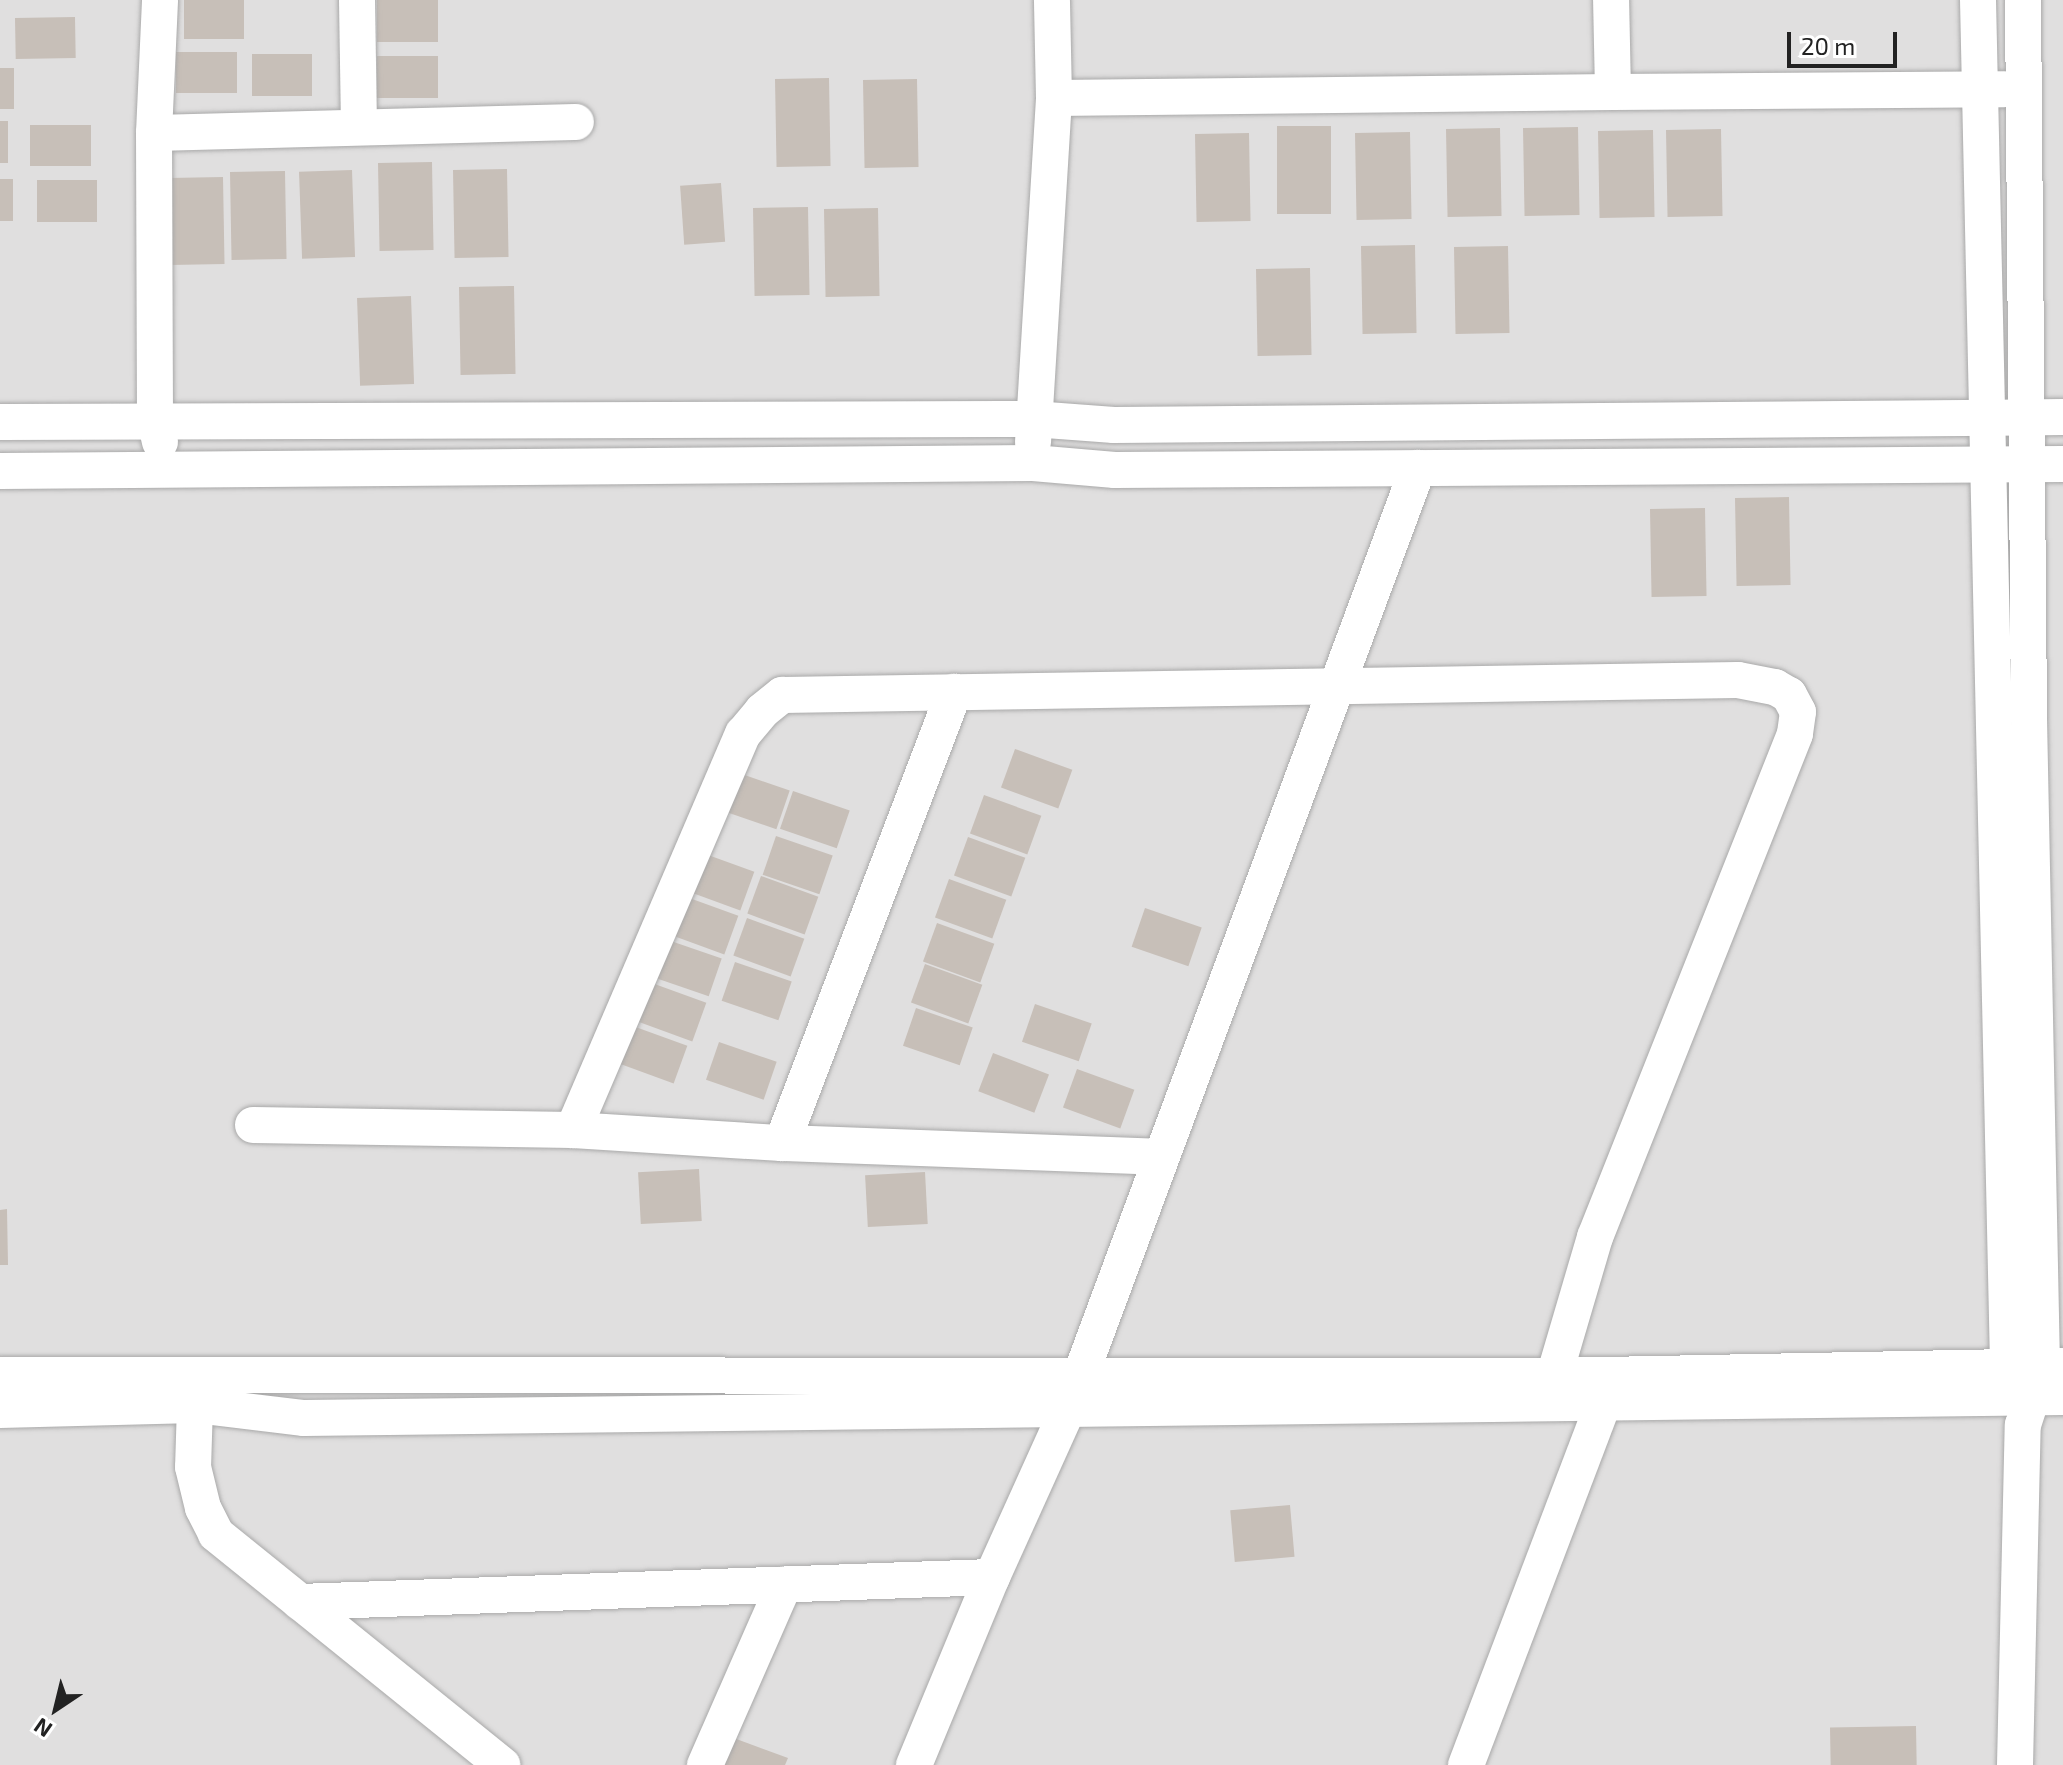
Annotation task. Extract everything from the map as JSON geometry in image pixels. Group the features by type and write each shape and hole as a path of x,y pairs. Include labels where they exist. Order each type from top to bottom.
{"street":[{"path":"160,0 154,133 155,420 166,469"},
{"path":"357,0 359,125"},
{"path":"1033,463 1033,419 1054,98 1052,0"},
{"path":"1611,0 1613,92"},
{"path":"1978,0 1988,464 2035,1388"},
{"path":"2015,1765 2035,1388 2023,0"},
{"path":"1054,98 2023,88"},
{"path":"154,133 359,125 576,122"},
{"path":"0,422 1033,419 1114,425 2063,417"},
{"path":"0,471 1033,463 1115,470 2063,464"},
{"path":"914,1765 1073,1393 1418,468"},
{"path":"573,1130 743,734 762,711 782,695 1738,680 1775,687 1789,695 1798,712 1795,734 1595,1237 1554,1376"},
{"path":"782,1143 954,692"},
{"path":"253,1125 573,1130 782,1143 1160,1157"},
{"path":"0,1375 1604,1402 2035,1388"},
{"path":"0,1410 195,1405 304,1418 1554,1376 2035,1388"},
{"path":"1466,1765 1604,1402"},
{"path":"195,1405 193,1467 203,1508 216,1534 502,1765"},
{"path":"300,1602 992,1577"},
{"path":"705,1765 784,1585"}],"shaded area":[{"path":"0,0 2063,0 2063,1765 0,1765"}],"building":[{"path":"184,0 244,0 244,39 184,39"},
{"path":"377,0 438,0 438,42 377,42"},
{"path":"75,17 76,58 16,59 15,18"},
{"path":"176,52 237,52 237,93 176,93"},
{"path":"252,54 312,54 312,96 252,96"},
{"path":"377,56 438,56 438,98 377,98"},
{"path":"0,68 14,68 14,109 0,109"},
{"path":"829,78 831,166 777,167 775,79"},
{"path":"917,79 919,167 865,168 863,80"},
{"path":"0,121 8,121 8,163 0,163"},
{"path":"30,125 91,125 91,166 30,166"},
{"path":"1277,126 1331,126 1331,214 1277,214"},
{"path":"1578,127 1580,215 1525,216 1523,128"},
{"path":"1500,128 1502,216 1448,217 1446,129"},
{"path":"1721,129 1723,216 1668,217 1666,130"},
{"path":"1653,130 1655,217 1600,218 1598,131"},
{"path":"1410,132 1412,219 1357,220 1355,133"},
{"path":"1249,133 1251,221 1197,222 1195,134"},
{"path":"432,162 434,250 380,251 378,163"},
{"path":"507,169 509,257 455,258 453,170"},
{"path":"352,170 355,257 302,259 299,172"},
{"path":"285,171 287,259 232,260 230,172"},
{"path":"223,177 225,264 171,265 169,178"},
{"path":"0,179 13,179 13,221 0,221"},
{"path":"37,180 97,180 97,222 37,222"},
{"path":"721,183 725,242 684,245 680,186"},
{"path":"808,207 810,295 755,296 753,208"},
{"path":"878,208 880,296 826,297 824,209"},
{"path":"1415,245 1417,333 1363,334 1361,246"},
{"path":"1508,246 1510,333 1456,334 1454,247"},
{"path":"1310,268 1312,355 1258,356 1256,269"},
{"path":"514,286 516,374 461,375 459,287"},
{"path":"411,296 414,384 360,386 357,298"},
{"path":"1789,497 1791,585 1737,586 1735,498"},
{"path":"1705,508 1707,596 1652,597 1650,509"},
{"path":"1015,749 1072,770 1058,808 1001,788"},
{"path":"733,771 790,791 776,829 720,810"},
{"path":"793,791 850,811 837,848 780,829"},
{"path":"984,795 1041,816 1027,854 970,834"},
{"path":"776,836 833,856 819,894 763,875"},
{"path":"968,837 1025,858 1011,896 954,876"},
{"path":"697,851 754,872 740,910 683,890"},
{"path":"761,876 818,897 805,934 747,914"},
{"path":"949,879 1006,900 992,938 935,918"},
{"path":"681,895 738,916 724,954 667,934"},
{"path":"1145,908 1202,928 1188,966 1132,947"},
{"path":"747,918 804,939 791,976 733,956"},
{"path":"937,923 994,944 980,982 923,962"},
{"path":"665,939 722,959 709,996 652,977"},
{"path":"735,962 792,982 778,1020 722,1001"},
{"path":"925,964 982,985 968,1023 911,1003"},
{"path":"649,982 706,1003 692,1041 635,1021"},
{"path":"1035,1004 1092,1024 1079,1061 1022,1042"},
{"path":"916,1008 973,1028 960,1065 903,1046"},
{"path":"630,1025 687,1046 674,1083 616,1063"},
{"path":"719,1042 777,1062 764,1100 706,1080"},
{"path":"993,1053 1049,1075 1034,1113 978,1091"},
{"path":"1077,1069 1134,1090 1120,1128 1063,1108"},
{"path":"699,1169 702,1221 641,1224 638,1172"},
{"path":"925,1172 928,1224 868,1227 865,1175"},
{"path":"7,1209 8,1265 0,1265 0,1210"},
{"path":"1290,1505 1295,1557 1235,1562 1230,1510"},
{"path":"1916,1726 1917,1765 1831,1765 1830,1728"},
{"path":"731,1737 788,1758 785,1765 720,1765"}]}
